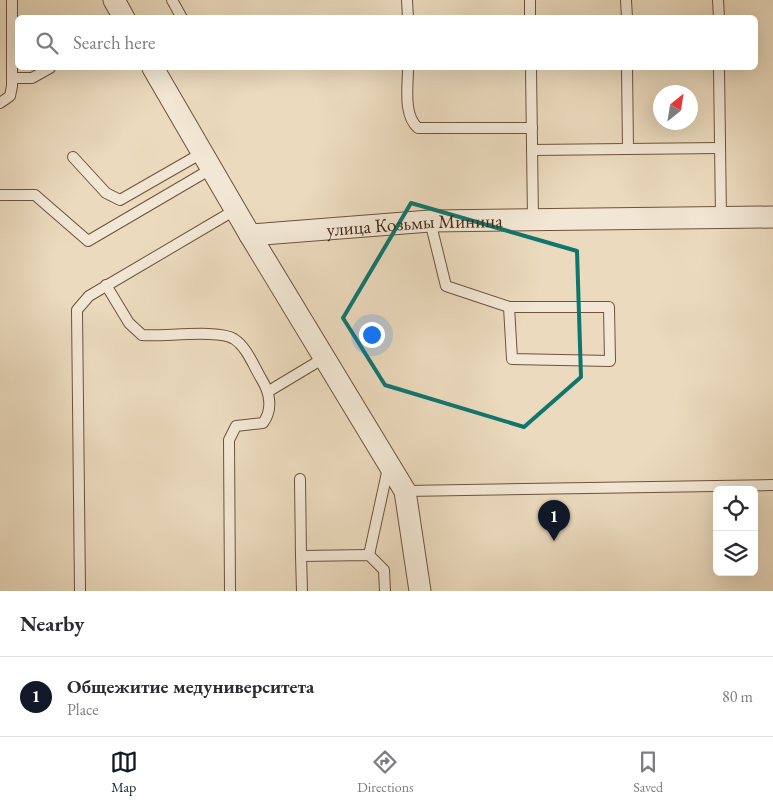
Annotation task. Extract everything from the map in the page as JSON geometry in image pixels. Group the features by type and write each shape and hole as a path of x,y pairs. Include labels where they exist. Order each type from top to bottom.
{"street":[{"path":"114,0 122,15"},
{"path":"154,70 235,210 405,491 420,591"},
{"name":"улица Козьмы Минина","path":"250,235 430,221 773,217"}],"lane":[{"path":"0,103 10,96 12,78 12,0"},
{"path":"172,0 180,15"},
{"path":"407,0 408,15"},
{"path":"530,0 530,15"},
{"path":"626,0 627,15"},
{"path":"718,0 718,15"},
{"path":"12,78 32,78 46,70"},
{"path":"408,70 410,122 418,128 532,128"},
{"path":"531,70 533,220"},
{"path":"627,70 628,149"},
{"path":"719,70 721,218"},
{"path":"532,150 720,148"},
{"path":"72,158 106,193 120,200 207,161"},
{"path":"0,195 35,195 88,241 207,161"},
{"path":"80,591 77,310 89,296 235,210"},
{"path":"430,221 446,286 509,307 609,307 610,361 512,359 509,307"},
{"path":"106,286 129,323 142,335 218,335 235,339 243,348 268,391 269,411 263,423 236,426 229,440 230,591"},
{"path":"268,391 324,358"},
{"path":"369,555 389,465"},
{"path":"300,479 302,591"},
{"path":"405,491 773,485"},
{"path":"301,556 369,555 384,570 385,591"}],"highlighted area":[{"path":"411,203 577,251 581,377 524,427 385,385 343,318"}],"place":[{"name":"Общежитие медуниверситета","path":"554,541"}]}
